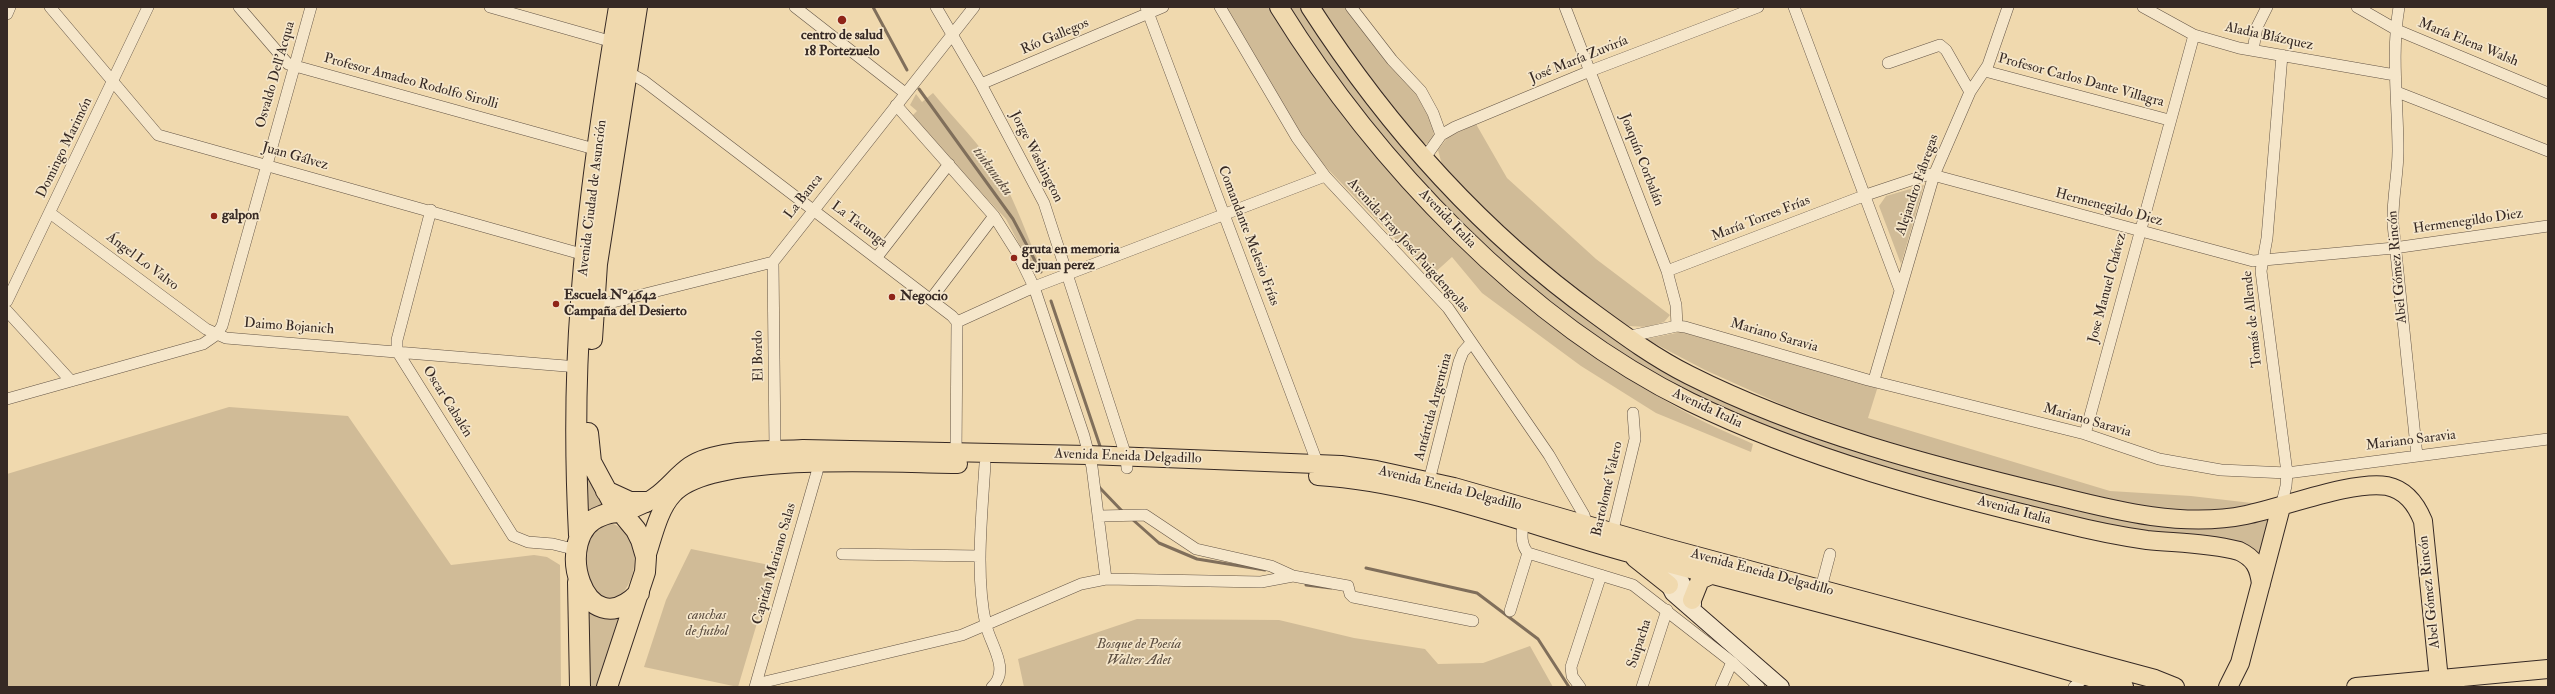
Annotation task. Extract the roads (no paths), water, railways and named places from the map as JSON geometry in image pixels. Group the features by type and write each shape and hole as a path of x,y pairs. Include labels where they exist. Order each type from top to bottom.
{"highway":[{"name":"Avenida Ciudad de Asunción","path":"578,543 578,367 585,255 598,150 619,7"},
{"name":"Avenida Ciudad de Asunción","path":"620,513 606,491 591,462 588,432 597,264 637,7"},
{"path":"606,491 630,502 646,502"},
{"path":"580,687 578,543 587,523 595,518 620,513 636,530 646,558 640,593 607,687"},
{"path":"578,578 582,591 589,600 604,607 621,607 630,602 640,593"}],"main road":[{"name":"Avenida Italia","path":"1279,7 1342,100 1438,211 1494,265 1547,308 1637,373 1691,402 1755,431 1794,446 1910,482 2111,534 2239,550 2253,559 2257,565 2261,584"},
{"name":"Avenida Italia","path":"1310,7 1376,101 1424,160 1488,226 1578,302 1626,337 1690,376 1761,407 1858,442 1965,473 2090,504 2176,519 2228,518 2340,491 2372,486 2383,486 2398,490"},
{"name":"Avenida Eneida Delgadillo","path":"620,513 654,498 680,474 698,461 718,456 775,450 819,456 1090,461 1320,470 1376,470 1429,481 1587,525 1616,544"},
{"name":"Avenida Eneida Delgadillo","path":"646,558 665,506 673,494 693,480 725,470 819,456"},
{"name":"Avenida Eneida Delgadillo","path":"956,458 985,464 1090,461"},
{"name":"Avenida Eneida Delgadillo","path":"1320,470 1391,486 1523,522 1616,544 1821,588 2148,676 2175,687"},
{"name":"Abel Gómez Rincón","path":"2398,490 2412,502 2423,521 2431,684"},
{"path":"2228,687 2240,663 2281,506"},
{"path":"1616,544 1669,585 1673,593 1694,606 1781,687"},
{"path":"1669,585 1672,556"},
{"path":"1672,556 1682,585 1694,606"},
{"name":"Avenida Eneida Delgadillo","path":"1672,556 1713,574 2080,681 2124,687"},
{"path":"1694,606 1700,580 1713,574"},
{"path":"2356,687 2431,684 2548,670"}],"street":[{"path":"7,14 10,7"},
{"name":"Juan Gálvez","path":"50,7 112,83 158,135 430,210 585,255"},
{"name":"Domingo Marimón","path":"7,301 148,7"},
{"name":"Profesor Amadeo Rodolfo Sirolli","path":"239,7 280,58 294,66 598,150"},
{"name":"Osvaldo Dell'Acqua","path":"216,335 222,326 311,7"},
{"path":"490,7 613,42"},
{"path":"795,7 905,92"},
{"name":"Jorge Washington","path":"936,7 981,84 1038,190 1068,274 1127,462"},
{"name":"La Banca","path":"773,262 905,92 974,7"},
{"name":"Río Gallegos","path":"981,84 1147,10 1163,7"},
{"name":"Avenida Fray José Puigdengolas","path":"1220,7 1297,138 1325,176 1448,308 1471,344 1549,455 1584,515 1587,525"},
{"path":"1351,7 1392,60 1421,91 1433,113 1441,135"},
{"name":"Joaquín Corbalán","path":"1565,7 1667,271 1676,305 1677,326"},
{"name":"José María Zuviría","path":"1424,160 1441,135 1455,127 1590,71 1758,7"},
{"path":"1794,7 1866,195 1900,290"},
{"name":"Alejandro Fábregas","path":"1874,380 1934,175 1970,92 1985,71 2008,7"},
{"name":"Aladia Blázquez","path":"2143,7 2194,35 2253,50 2395,75"},
{"path":"2253,50 2257,27 2267,7"},
{"name":"María Elena Walsh","path":"2357,7 2397,30 2548,93"},
{"name":"Abel Gómez Rincón","path":"2399,7 2395,75 2397,92 2398,162 2392,205 2394,248 2417,456"},
{"name":"Comandante Melesio Frías","path":"1147,10 1320,470"},
{"name":"Jose Manuel Chávez","path":"2085,434 2169,120 2194,35"},
{"path":"1888,63 1940,45 1946,50 1970,92"},
{"name":"Tomás de Allende","path":"2281,506 2286,486 2287,473 2261,271 2267,238 2282,55"},
{"name":"La Tacunga","path":"626,71 644,81 877,257 931,298 957,322"},
{"name":"Profesor Carlos Dante Villagra","path":"1985,71 2169,120"},
{"path":"2397,92 2548,151"},
{"path":"896,105 994,216 1018,254 1034,287 1084,436 1090,461 1099,516 1106,579"},
{"path":"877,257 948,164"},
{"name":"Hermenegildo Diez","path":"1866,195 1924,175 1934,175 2139,232 2262,262 2394,248 2548,226"},
{"path":"956,458 957,322 1034,287 1325,176"},
{"name":"María Torres Frías","path":"1667,271 1866,195"},
{"path":"397,351 397,340 430,210"},
{"name":"Ángel Lo Valvo","path":"50,213 216,335"},
{"path":"931,298 994,216"},
{"path":"595,303 613,302 773,262"},
{"name":"El Bordo","path":"773,262 775,450"},
{"path":"7,311 71,381"},
{"name":"Mariano Saravia","path":"1626,337 1677,326 1874,380 2085,434 2173,462 2241,472 2287,473 2548,439"},
{"path":"7,399 203,344 216,335"},
{"name":"Daimo Bojanich","path":"216,335 226,338 578,367"},
{"name":"Antártida Argentina","path":"1429,481 1459,362 1463,352 1471,344"},
{"name":"Oscar Cabalén","path":"397,351 513,536 528,542 553,544 578,543"},
{"name":"Bartolomé Valero","path":"1616,544 1635,439 1633,413"},
{"name":"Capitán Mariano Salas","path":"755,686 819,456"},
{"path":"985,464 980,556 986,625 1000,663 999,679 992,687"},
{"path":"1099,516 1145,515 1196,549 1271,566 1292,576 1348,586 1350,594 1353,597 1473,621"},
{"path":"1523,522 1523,548 1528,553 1633,585 1732,662 1759,687"},
{"path":"1510,611 1528,553"},
{"path":"842,554 980,556"},
{"path":"1821,588 1830,554"},
{"path":"1580,687 1572,676 1571,667 1602,575"},
{"path":"755,686 962,635 1080,584 1106,579 1261,582 1292,576"},
{"name":"Suipacha","path":"1642,687 1667,610"},
{"path":"1721,687 1732,662"}],"waterway":[{"name":"tinkunaku","path":"873,7 907,70"},
{"name":"tinkunaku","path":"919,89 1013,219 1041,272"},
{"path":"1051,301 1101,449"},
{"path":"1099,487 1123,512"},
{"path":"1132,519 1159,543 1197,559 1265,570"},
{"path":"1366,568 1477,593 1538,639 1569,687"},
{"path":"1306,585 1331,588"}],"place":[{"name":"centro de salud 18 Portezuelo","path":"842,20"},
{"name":"galpon","path":"214,216"},
{"name":"gruta en memoria de juan perez","path":"1014,258"},
{"name":"Negocio","path":"892,297"},
{"name":"Escuela N°4642 Campaña del Desierto","path":"556,304"}],"park label":[{"name":"canchas de futbol","path":"707,624"},
{"name":"Bosque de Poesía Walter Adet","path":"1139,654"}]}
